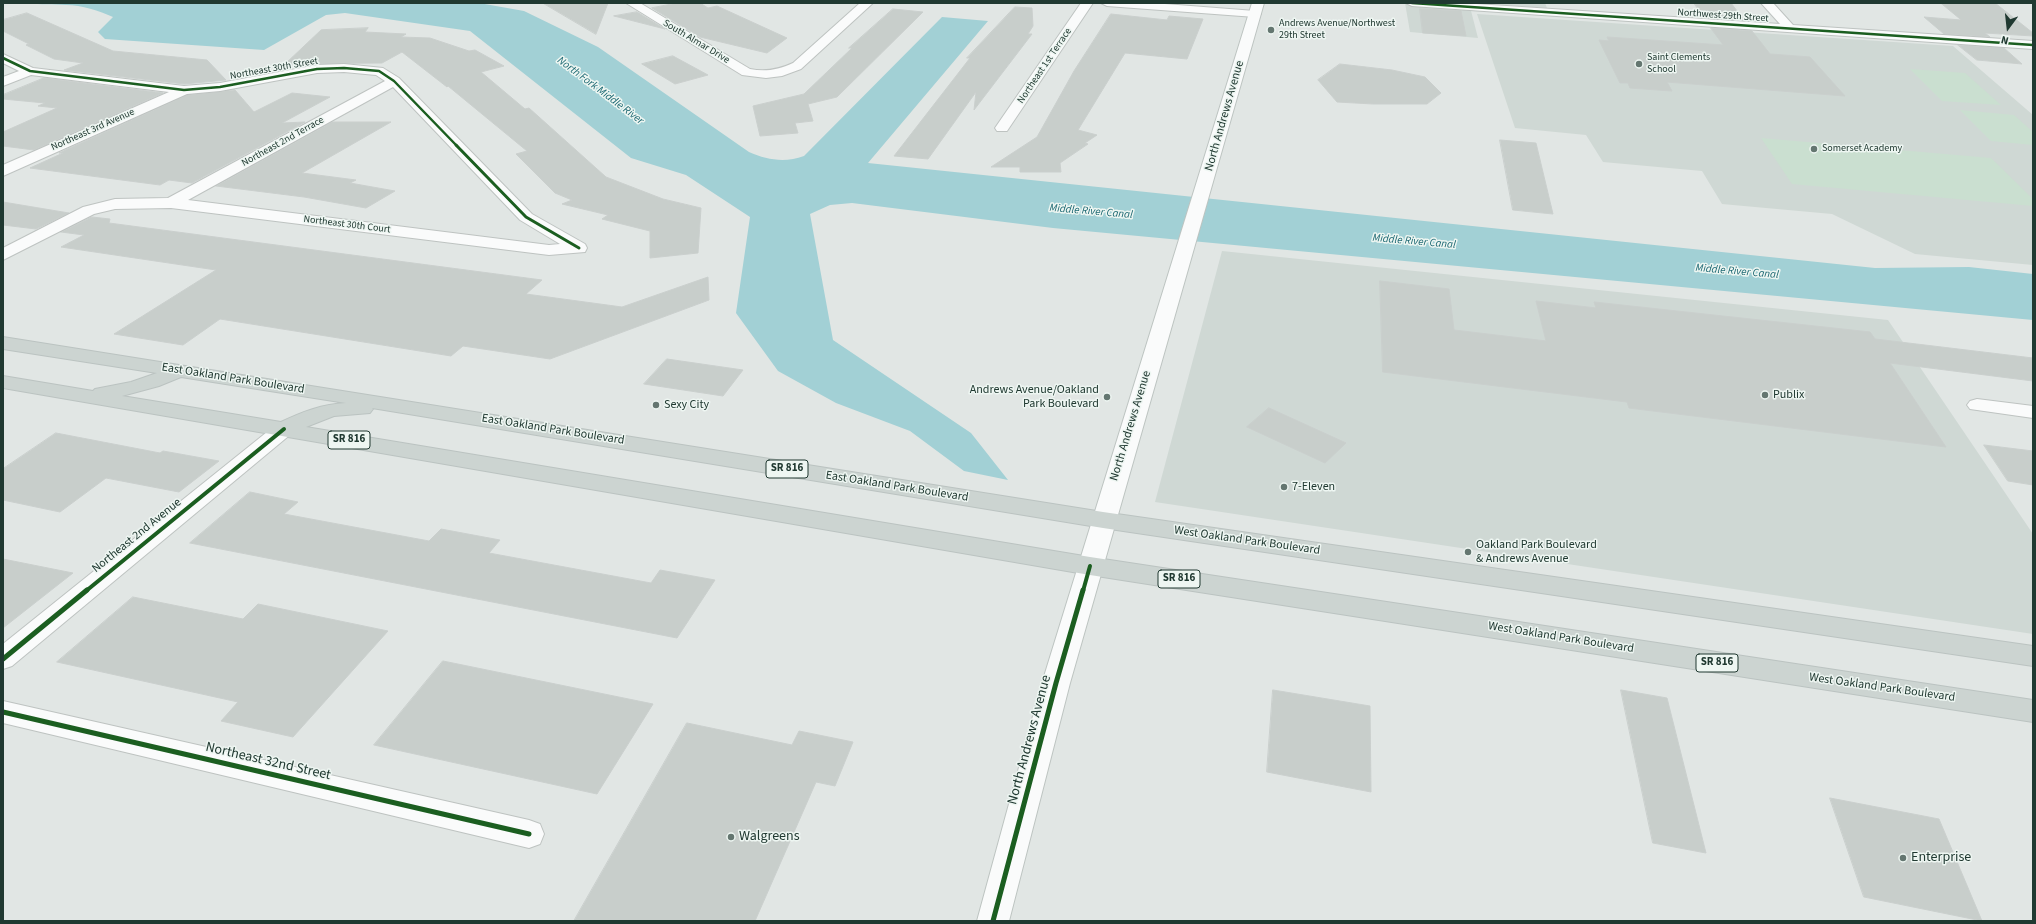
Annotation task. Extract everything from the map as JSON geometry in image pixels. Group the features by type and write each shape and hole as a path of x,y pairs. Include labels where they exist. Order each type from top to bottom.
{"main road":[{"name":"East Oakland Park Boulevard","path":"3,343 180,370 1103,520"},
{"path":"82,396 133,388 161,380 180,370"},
{"name":"SR 816","path":"3,382 1090,566"},
{"path":"284,429 332,410 408,407"},
{"name":"West Oakland Park Boulevard","path":"1103,520 2033,656"},
{"name":"West Oakland Park Boulevard","path":"1090,566 2033,711"}],"street":[{"name":"South Almar Drive","path":"632,3 746,72 762,76 787,71 797,66 867,3"},
{"name":"Northeast 1st Terrace","path":"1002,128 1087,3"},
{"path":"1107,3 1256,9"},
{"name":"Northwest 29th Street","path":"1412,3 2033,45"},
{"path":"1767,3 1789,28"},
{"name":"North Andrews Avenue","path":"993,921 1056,683 1103,520 1256,9"},
{"name":"Northeast 30th Street","path":"3,58 30,71 184,90 220,87 317,69 344,68 379,71 394,82 526,217 579,248"},
{"path":"3,82 30,71"},
{"name":"Northeast 2nd Terrace","path":"172,202 394,82"},
{"name":"Northeast 3rd Avenue","path":"3,171 184,90"},
{"name":"Northeast 30th Court","path":"3,255 89,210 115,204 172,202 549,250 579,248"},
{"path":"1978,405 2033,412"},
{"name":"Northeast 2nd Avenue","path":"3,659 284,429"},
{"name":"Northeast 32nd Street","path":"3,712 529,834"}],"shaded area":[{"path":"1405,3 1469,3 1478,38 1410,32"},
{"path":"1473,3 1545,3 1547,8"},
{"name":"Somerset Academy","path":"1477,14 1953,46 2033,115 2033,265 1915,254 1832,214 1722,204 1702,171 1603,162 1586,135 1515,128"},
{"path":"1222,251 1888,320 2033,534 2033,634 1155,502"}],"green space":[{"path":"1910,69 1965,73 2001,105 1942,101"},
{"path":"1960,110 2014,115 2033,132 2033,145 1991,141"},
{"path":"1761,138 1991,158 2033,199 2033,206 1792,184"}],"water":[{"path":"28,3 479,3 524,11 598,47 749,152 776,160 804,156 942,17 988,21 868,163 1875,268 1969,267 2033,274 2033,320 1053,228 852,203 830,205 810,214 833,340 971,433 1008,480 964,471 910,431 836,403 778,371 736,313 750,217 686,175 631,158 470,31 345,13 326,15 264,50 105,39 98,32 113,17 78,6"}],"building":[{"path":"543,3 608,3 596,34"},
{"path":"677,3 700,3 708,8 717,6 787,38 767,53 700,37 652,8"},
{"path":"1694,3 1731,3 1744,20 1704,17"},
{"path":"1941,3 1995,3 2033,33 2033,36 1985,33 1990,37 1944,34 1924,17 1961,20"},
{"path":"1015,7 1032,8 1033,26 1028,34 1032,34 974,110 976,92 928,159 894,156 970,58 967,58"},
{"path":"893,9 923,12 837,97 808,104 813,121 795,123 798,133 760,136 753,106 804,94 852,48 849,48"},
{"path":"1420,9 1461,11 1466,36 1423,33"},
{"path":"637,12 665,29 614,16"},
{"path":"27,13 113,51 207,60 226,80 184,84 64,70 83,63 54,59 26,45 29,44 3,31 3,20"},
{"path":"1111,14 1167,20 1169,16 1203,19 1187,59 1125,53 1078,130 1097,135 1085,143 1088,144 1060,163 1061,172 1020,172 1020,167 991,167 1037,137 1074,71"},
{"path":"368,28 365,32 406,34 401,37 430,38 469,51 475,50 504,66 481,72 525,109 529,108 606,177 663,199 701,208 698,253 650,258 650,231 602,219 608,215 562,204 572,200 555,193 516,154 527,151 448,86 447,87 402,52 382,63 285,64 321,30"},
{"path":"1711,28 1752,31 1770,54 1810,57 1845,96 1667,82 1672,91 1630,88 1628,83 1620,83 1599,40 1609,41 1607,37 1723,45"},
{"path":"1958,45 2004,48 2022,64 1977,60"},
{"path":"673,56 708,75 675,84 642,64"},
{"path":"1340,64 1392,70 1425,77 1441,93 1427,104 1337,102 1318,80"},
{"path":"44,78 163,93 34,150 3,146 3,132 57,108 38,106 45,103 3,99 3,95"},
{"path":"235,90 254,112 292,93 330,97 282,123 305,122 192,183 169,180 160,185 30,168 63,153 59,153 187,95"},
{"path":"332,122 391,122 302,173 356,180 350,183 395,191 366,208 304,197 216,186"},
{"path":"1500,140 1536,143 1553,214 1513,210"},
{"path":"3,202 69,213 36,229 3,225"},
{"path":"92,217 110,219 109,223 542,280 526,294 622,307 708,277 709,300 550,359 463,346 451,356 220,319 183,345 114,334 216,270 61,247 84,235 61,232"},
{"path":"1380,281 1449,289 1454,330 1546,341 1536,301 1596,308 1594,302 1870,332 1875,339 2033,358 2033,381 1890,363 1946,447 1629,408 1627,402 1383,372"},
{"path":"667,359 743,370 723,396 644,384"},
{"path":"1269,408 1346,443 1325,463 1247,427"},
{"path":"56,433 160,453 163,451 219,461 179,492 106,478 60,512 3,500 3,469"},
{"path":"1984,445 2033,451 2033,485 2008,481"},
{"path":"250,492 298,502 284,514 429,541 441,529 500,540 489,553 651,583 660,570 715,580 677,638 190,543"},
{"path":"3,559 73,573 3,628"},
{"path":"133,597 243,619 258,604 388,631 293,737 221,721 238,702 57,662"},
{"path":"443,661 653,704 597,794 374,745"},
{"path":"1273,690 1370,706 1371,792 1267,772"},
{"path":"1621,690 1667,698 1706,853 1653,843"},
{"name":"Walgreens","path":"687,723 792,745 799,731 853,742 835,786 816,782 755,921 574,921"},
{"name":"Enterprise","path":"1830,798 1939,819 1982,921 1864,897"}],"cycle path":[{"path":"1412,3 2033,45"},
{"path":"3,58 30,71 184,90 220,87 317,69 344,68 379,71 394,81 526,217 579,248"},
{"path":"3,659 284,429"},
{"path":"993,921 1056,683 1090,566"},
{"path":"3,712 529,834"}],"place":[{"name":"Andrews Avenue/Northwest 29th Street","path":"1271,30"},
{"name":"Saint Clements School","path":"1639,64"},
{"name":"Somerset Academy","path":"1814,149"},
{"name":"Publix","path":"1765,395"},
{"name":"Andrews Avenue/Oakland Park Boulevard","path":"1107,397"},
{"name":"Sexy City","path":"656,405"},
{"name":"7-Eleven","path":"1284,487"},
{"name":"Oakland Park Boulevard & Andrews Avenue","path":"1468,552"},
{"name":"Walgreens","path":"731,837"},
{"name":"Enterprise","path":"1903,858"}],"water label":[{"name":"North Fork Middle River","path":"600,91"},
{"name":"Middle River Canal","path":"1091,212"},
{"name":"Middle River Canal","path":"1414,242"},
{"name":"Middle River Canal","path":"1737,272"}]}
